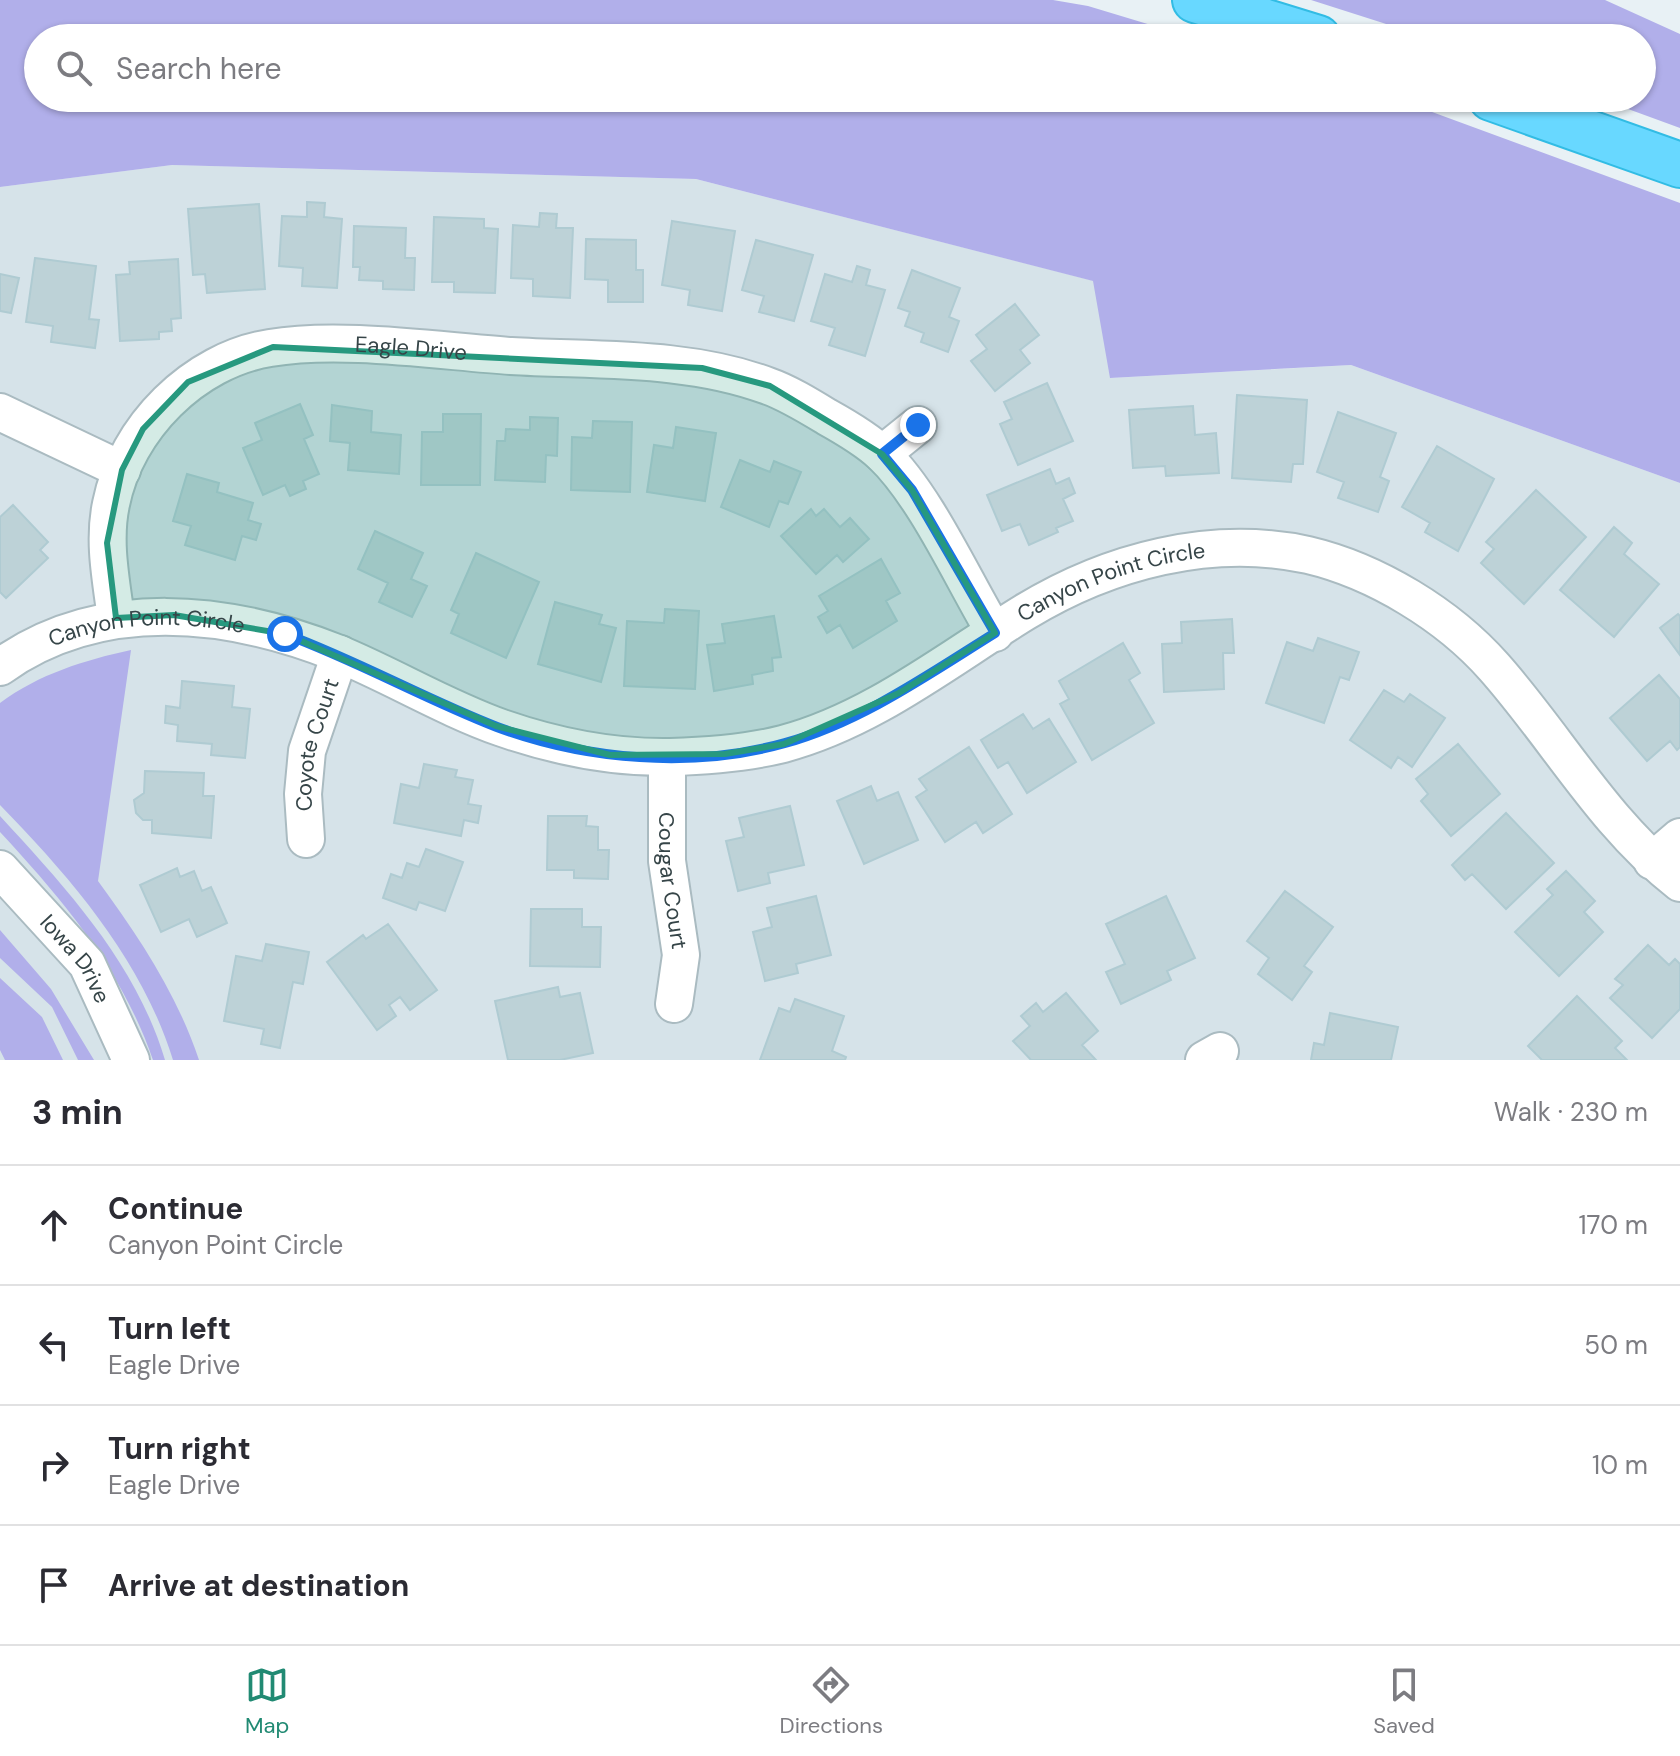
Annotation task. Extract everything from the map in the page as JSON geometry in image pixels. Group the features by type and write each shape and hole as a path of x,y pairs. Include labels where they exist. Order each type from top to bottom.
{"highway":[{"path":"1195,0 1273,24"},
{"path":"1530,112 1680,165"}],"street":[{"name":"Eagle Drive","path":"116,618 107,543 111,503 122,470 143,429 188,382 248,352 273,347 342,345 702,368 770,386 829,418 882,454 912,490 995,633"},
{"path":"0,412 122,470"},
{"path":"882,454 918,425"},
{"name":"Canyon Point Circle","path":"0,667 29,650 116,618 174,615 227,621 285,634 340,654 496,726 550,744 610,755 667,757 784,744 826,728 899,693 1026,611 1088,579 1139,561 1196,550 1251,548 1309,555 1361,573 1418,604 1456,631 1493,665 1666,872"},
{"name":"Coyote Court","path":"306,839 303,794 307,751 340,654"},
{"name":"Cougar Court","path":"667,757 667,861 681,955 674,1004"},
{"path":"1666,872 1680,837"},
{"name":"Iowa Drive","path":"0,869 87,964 131,1060"}],"highlighted area":[{"path":"273,347 702,368 770,386 882,454 912,490 995,633 899,693 784,744 725,754 610,755 496,726 285,634 174,615 116,618 107,543 122,470 143,429 188,382"}],"shaded area":[{"path":"0,0 1053,0 1088,6 1148,24 24,24 24,112 1432,112 1680,203 1680,483 1351,365 1110,378 1093,281 696,179 172,165 0,187"},
{"path":"1311,0 1605,0 1680,34 1680,128 1636,112 1656,112 1656,24 1386,24"},
{"path":"172,165 696,179 1094,281 1111,378 1351,365 1680,483 1680,1060 0,1060 0,187"},
{"path":"131,650 98,881 156,967 180,1012 199,1060 173,1060 160,1023 124,955 78,892 0,805 0,703 30,684 63,669"},
{"path":"0,816 74,900 118,959 152,1025 165,1060 153,1060 125,996 108,967 47,884 0,832"},
{"path":"0,930 51,989 94,1060 78,1060 52,1007 0,958"},
{"path":"0,978 42,1017 63,1060 5,1060 0,1050"}],"building":[{"path":"307,202 325,203 324,217 342,219 337,288 302,286 303,268 279,266 282,216 307,217"},
{"path":"259,204 265,289 207,293 205,274 193,275 188,209"},
{"path":"540,213 557,214 556,228 573,228 570,298 533,296 533,279 511,278 513,225 539,227"},
{"path":"434,217 484,219 484,228 498,229 495,293 454,292 454,282 432,282"},
{"path":"672,221 735,231 722,311 688,305 690,290 662,285"},
{"path":"354,226 406,228 405,258 415,258 414,290 383,289 383,281 359,280 360,267 353,267"},
{"path":"586,239 636,240 636,270 643,270 643,302 608,302 608,280 585,279"},
{"path":"756,240 813,255 794,321 759,312 764,296 742,290"},
{"path":"35,258 96,266 89,319 99,320 95,348 51,342 53,326 26,322"},
{"path":"178,259 181,318 171,319 172,331 159,332 159,339 120,341 116,275 130,274 129,262"},
{"path":"857,266 870,270 866,285 885,290 865,356 829,345 835,328 811,321 825,274 852,282"},
{"path":"912,270 960,288 949,317 959,321 948,352 921,342 924,333 905,326 910,312 898,308"},
{"path":"0,274 19,278 11,313 0,311"},
{"path":"1015,304 1039,335 1020,350 1030,363 995,391 971,361 987,349 976,335"},
{"path":"1047,383 1073,441 1018,465 1000,424 1012,419 1004,402"},
{"path":"1237,395 1307,400 1303,464 1293,464 1291,482 1232,478"},
{"path":"300,404 313,435 304,439 319,474 303,481 306,489 290,496 285,485 263,495 243,448 262,440 255,423"},
{"path":"332,405 372,411 371,432 401,435 399,474 348,470 350,443 330,441"},
{"path":"1193,406 1195,435 1216,433 1219,473 1166,476 1165,466 1133,468 1129,410"},
{"path":"1338,412 1396,433 1380,477 1389,481 1378,512 1338,498 1344,482 1317,472"},
{"path":"443,414 481,414 480,485 421,485 422,432 443,432"},
{"path":"530,417 558,418 557,456 546,455 545,482 495,480 497,441 505,441 506,429 530,430"},
{"path":"593,421 632,422 630,492 571,490 572,437 592,438"},
{"path":"676,427 716,433 705,501 647,492 654,445 673,448"},
{"path":"1437,446 1494,479 1458,551 1425,532 1430,523 1402,507"},
{"path":"740,460 770,472 774,461 801,472 788,504 779,501 769,527 721,507"},
{"path":"1050,469 1056,484 1069,478 1075,493 1063,499 1073,521 1056,528 1058,532 1029,545 1020,524 1002,531 987,495"},
{"path":"187,474 219,483 217,492 253,503 248,520 261,524 256,540 242,536 235,560 185,545 191,526 173,521"},
{"path":"1536,490 1586,537 1524,604 1481,563 1494,549 1486,542"},
{"path":"13,505 48,542 40,550 48,558 6,598 0,592 0,517"},
{"path":"811,509 816,516 824,509 840,527 850,518 869,539 843,562 837,555 816,574 781,536"},
{"path":"1614,527 1632,543 1624,554 1659,584 1614,637 1560,590"},
{"path":"375,531 423,553 411,579 427,586 412,617 379,602 388,583 358,569"},
{"path":"476,553 539,582 506,658 451,633 459,614 451,610"},
{"path":"881,559 900,593 886,601 897,621 853,648 840,625 827,633 818,617 828,611 819,596"},
{"path":"555,602 602,615 599,624 616,628 601,682 538,664"},
{"path":"665,609 699,611 695,689 624,686 627,621 664,623"},
{"path":"1678,614 1680,616 1680,655 1660,628"},
{"path":"774,616 781,657 772,658 773,671 752,675 753,684 714,691 707,645 725,643 722,624"},
{"path":"1232,619 1234,653 1223,653 1224,689 1164,692 1162,644 1182,643 1181,622"},
{"path":"1318,638 1359,652 1349,680 1340,677 1324,723 1266,703 1287,642 1313,651"},
{"path":"1123,643 1140,673 1129,680 1154,723 1092,760 1060,704 1069,699 1059,681"},
{"path":"1659,675 1680,699 1680,747 1677,750 1670,741 1647,761 1610,718"},
{"path":"182,681 234,686 232,707 250,709 245,758 211,755 212,744 177,741 178,725 165,723 166,706 180,708"},
{"path":"1384,690 1404,702 1410,694 1445,718 1412,767 1398,757 1391,768 1350,740"},
{"path":"1023,714 1033,729 1049,719 1076,762 1027,793 1008,762 998,768 981,740"},
{"path":"1458,744 1500,794 1451,836 1421,801 1428,794 1416,779"},
{"path":"969,747 1012,814 983,833 976,822 945,842 916,797 927,790 919,779"},
{"path":"424,764 457,770 455,777 473,780 468,804 481,806 478,823 464,820 461,836 394,823 401,784 419,788"},
{"path":"145,771 204,773 203,796 214,796 211,838 152,833 152,820 143,820 136,813 134,800 144,793"},
{"path":"871,786 877,801 898,792 918,840 864,864 837,801"},
{"path":"790,806 804,865 768,873 770,883 738,891 726,841 744,837 739,818"},
{"path":"1506,813 1554,863 1506,909 1472,874 1465,880 1452,865"},
{"path":"548,816 587,816 586,826 598,827 598,850 609,850 608,879 574,878 574,870 547,870"},
{"path":"426,849 463,862 445,911 419,902 416,910 383,898 391,874 402,878 407,863 419,867"},
{"path":"177,868 180,877 194,871 202,891 211,887 227,923 197,937 189,919 161,932 140,885"},
{"path":"1566,871 1595,901 1584,912 1603,932 1559,976 1515,932 1553,895 1547,889"},
{"path":"1285,891 1333,927 1304,966 1312,972 1292,1000 1258,974 1269,958 1247,941"},
{"path":"816,896 831,955 796,964 798,973 765,981 753,932 772,927 767,908"},
{"path":"1166,896 1195,958 1167,971 1171,980 1121,1004 1106,972 1125,964 1106,924"},
{"path":"531,909 582,909 582,927 601,927 600,967 530,966"},
{"path":"388,924 437,990 410,1010 400,997 389,1005 396,1016 377,1030 327,962 363,935 366,939"},
{"path":"266,944 309,952 303,984 293,982 280,1048 261,1044 264,1029 224,1021 236,956 262,961"},
{"path":"1648,945 1669,965 1675,959 1680,964 1680,1009 1652,1038 1610,998 1623,985 1615,979"},
{"path":"558,987 560,997 580,993 593,1053 560,1060 508,1060 495,1001"},
{"path":"1066,993 1098,1031 1082,1045 1096,1060 1031,1060 1013,1041 1030,1026 1021,1016 1036,1003 1043,1012"},
{"path":"1577,996 1622,1041 1615,1048 1627,1060 1542,1060 1528,1046"},
{"path":"795,999 844,1016 832,1051 846,1057 845,1060 760,1060 779,1008 790,1012"},
{"path":"1330,1013 1398,1027 1391,1060 1311,1060 1314,1043 1324,1045"}],"route":[{"path":"285,634 340,654 496,726 550,744 610,755 667,757 725,754 784,744 826,728 899,693 995,633 912,490 882,454 918,425"}]}
